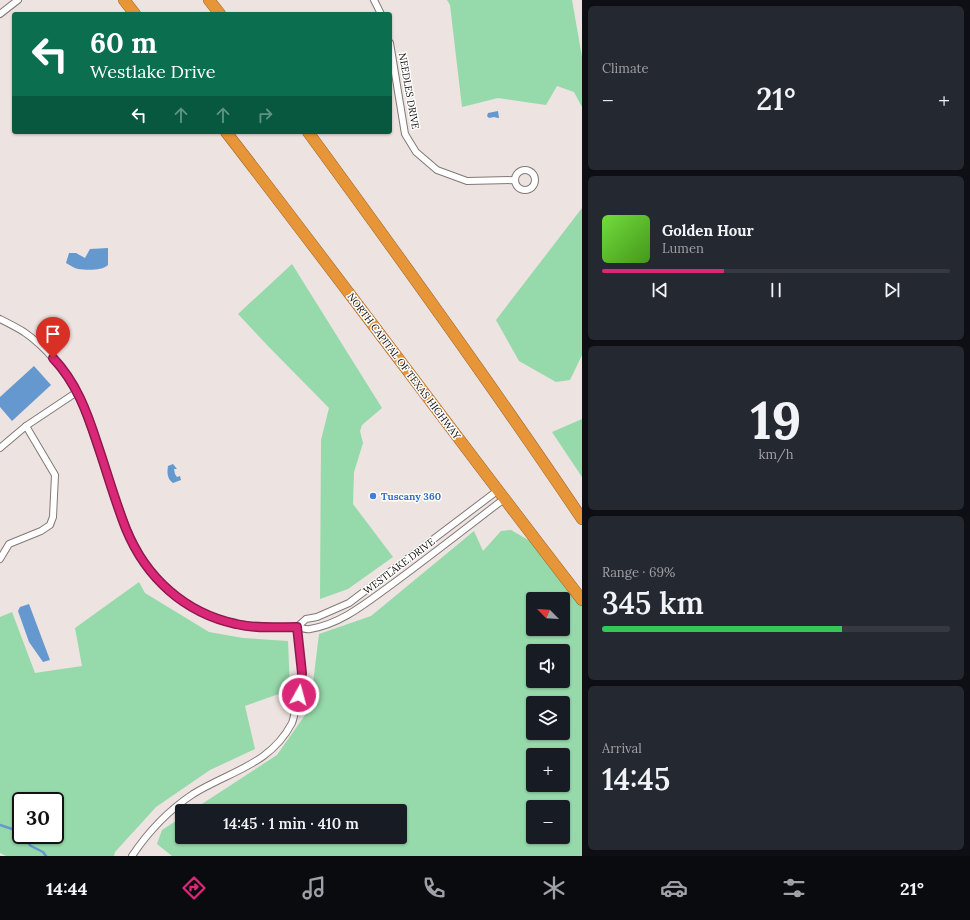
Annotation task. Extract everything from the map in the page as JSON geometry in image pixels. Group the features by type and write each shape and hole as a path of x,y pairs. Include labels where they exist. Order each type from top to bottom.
{"highway":[{"path":"124,0 133,12"},
{"path":"209,0 218,12"},
{"name":"NORTH CAPITAL OF TEXAS HIGHWAY","path":"228,134 500,495 582,600"},
{"path":"309,134 416,280 582,519"}],"street":[{"path":"0,14 18,0"},
{"path":"374,0 380,12"},
{"name":"NEEDLES DRIVE","path":"392,58 406,134 416,152 437,170 467,180 515,180"},
{"name":"WESTLAKE DRIVE","path":"0,318 25,333 61,366 77,392 92,429 126,530 144,562 164,587 176,597 213,618 245,626 297,627 308,630 326,625 352,613 414,569 500,495"},
{"path":"0,448 26,426 77,392"},
{"path":"0,559 9,544 41,532 50,525 53,518 54,475 26,426"},
{"name":"WESTLAKE DRIVE","path":"297,627 306,620 317,617 349,603 500,495"},
{"path":"132,856 140,844 166,815 212,783 240,771 266,756 280,740 292,722 299,695 302,673 297,627"}],"green space":[{"path":"447,0 572,0 582,57 582,107 574,92 557,86 546,105 498,98 462,107 450,5"},
{"path":"582,208 582,355 570,380 556,382 519,361 496,320"},
{"path":"292,264 382,408 362,425 360,431 363,443 354,472 353,504 393,557 348,589 320,599 321,440 329,408 238,314"},
{"path":"582,419 582,477 552,432"},
{"path":"511,530 535,544 582,605 582,856 172,856 157,844 162,830 175,822 175,844 407,844 407,804 202,804 277,755 310,708 319,634 371,616 474,531 483,551 501,531"},
{"path":"139,582 145,593 209,632 243,638 288,641 290,690 245,706 255,749 210,770 156,807 115,852 114,856 6,856 0,853 0,617 12,612 35,673 82,666 75,628"}],"water":[{"path":"498,111 499,118 489,118 487,116 488,113"},
{"path":"108,248 108,265 105,267 89,270 78,269 66,263 69,253 76,253 85,258 90,249"},
{"path":"34,366 51,385 12,421 0,407 0,397"},
{"path":"173,464 177,469 174,469 175,474 177,477 180,476 181,480 173,483 168,475 168,466"},
{"path":"29,604 50,660 43,662 29,642 18,611 20,607"}],"waterway":[{"path":"0,825 15,830 31,846 43,852 46,856"}],"place":[{"name":"Tuscany 360","path":"373,496"}],"route":[{"path":"53,358 61,366 81,400 126,530 144,562 164,587 176,597 213,618 245,626 297,627 302,673 299,695"}]}
